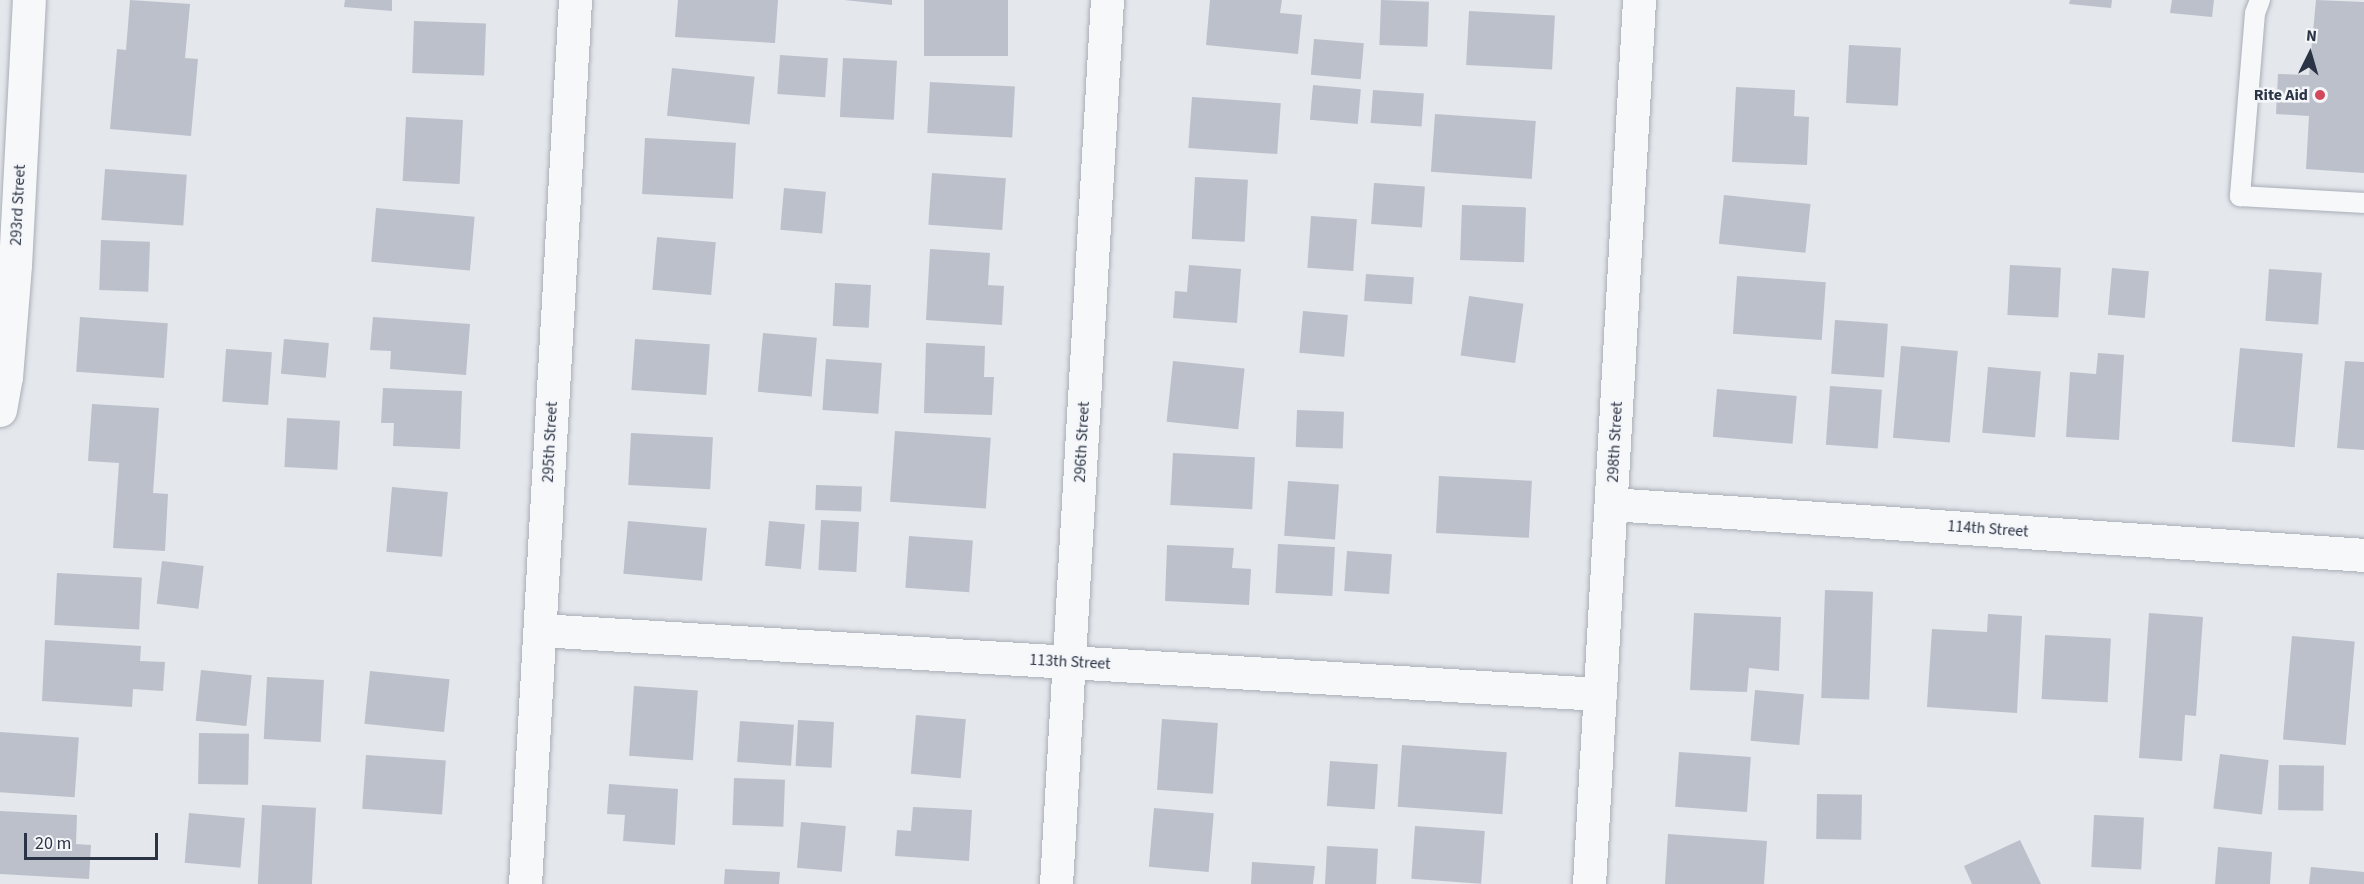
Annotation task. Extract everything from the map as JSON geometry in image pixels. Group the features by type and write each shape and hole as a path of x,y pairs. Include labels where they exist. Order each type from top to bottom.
{"street":[{"name":"293rd Street","path":"0,410 6,377 15,265 29,0"},
{"name":"295th Street","path":"525,884 575,0"},
{"name":"296th Street","path":"1056,884 1107,0"},
{"name":"298th Street","path":"1589,884 1639,0"},
{"name":"114th Street","path":"1611,504 2364,555"},
{"name":"113th Street","path":"540,630 1600,694"}],"lane":[{"path":"2260,0 2254,13 2240,196 2364,203"}],"building":[{"path":"130,0 190,4 185,58 198,59 191,136 110,129 117,49 126,50"},
{"path":"345,0 392,0 392,11 344,7"},
{"path":"678,0 778,0 775,43 675,37"},
{"path":"844,0 892,0 892,5"},
{"path":"924,0 1008,0 1008,56 924,56"},
{"path":"1210,0 1282,0 1280,13 1302,15 1298,54 1206,45"},
{"path":"1381,0 1429,2 1427,47 1379,45"},
{"path":"2070,0 2112,0 2111,8 2069,4"},
{"path":"2172,0 2214,0 2212,17 2170,13"},
{"name":"Rite Aid","path":"2316,0 2364,2 2364,173 2306,169 2309,116 2276,114 2278,74 2309,75"},
{"path":"1469,11 1555,16 1552,69 1466,65"},
{"path":"414,21 486,24 484,75 412,73"},
{"path":"1314,39 1364,43 1361,79 1311,75"},
{"path":"1849,45 1901,48 1898,106 1846,103"},
{"path":"780,55 828,58 825,97 777,94"},
{"path":"843,58 897,61 894,120 840,117"},
{"path":"672,68 755,77 750,124 667,116"},
{"path":"930,82 1015,86 1012,137 927,133"},
{"path":"1313,85 1361,89 1358,124 1310,120"},
{"path":"1736,87 1795,90 1794,116 1809,117 1807,165 1732,162"},
{"path":"1373,90 1424,94 1422,126 1371,123"},
{"path":"1192,97 1281,103 1277,154 1188,148"},
{"path":"1435,114 1536,121 1532,179 1431,172"},
{"path":"406,117 463,120 460,184 403,181"},
{"path":"645,138 736,143 733,199 642,194"},
{"path":"105,169 187,175 183,226 101,220"},
{"path":"932,173 1006,178 1002,230 928,225"},
{"path":"1195,177 1248,180 1245,242 1192,239"},
{"path":"1374,183 1425,187 1422,227 1371,224"},
{"path":"784,188 826,192 822,234 780,230"},
{"path":"1724,195 1811,204 1805,253 1719,244"},
{"path":"1462,205 1526,207 1524,262 1460,260"},
{"path":"376,208 475,217 470,270 371,262"},
{"path":"1311,216 1357,219 1353,271 1307,268"},
{"path":"657,237 716,242 711,295 652,290"},
{"path":"101,240 150,242 148,292 99,290"},
{"path":"930,249 990,253 988,285 1004,286 1002,325 926,320"},
{"path":"1189,265 1241,269 1237,323 1173,318 1175,291 1187,292"},
{"path":"2010,265 2061,268 2058,318 2007,315"},
{"path":"2112,268 2149,271 2145,318 2108,315"},
{"path":"2269,269 2322,273 2318,325 2265,321"},
{"path":"1366,274 1414,277 1412,304 1364,301"},
{"path":"1737,276 1826,282 1822,340 1733,334"},
{"path":"835,283 871,285 869,328 833,326"},
{"path":"1469,296 1523,304 1515,363 1461,355"},
{"path":"1303,311 1348,315 1344,357 1299,353"},
{"path":"80,317 168,323 164,378 76,372"},
{"path":"373,317 470,324 466,375 390,369 391,351 370,350"},
{"path":"1835,320 1888,324 1884,378 1831,374"},
{"path":"763,333 817,338 812,396 758,392"},
{"path":"284,339 329,343 326,378 281,374"},
{"path":"635,339 710,344 706,395 631,390"},
{"path":"926,343 985,346 984,377 994,377 992,415 924,413"},
{"path":"1901,346 1958,351 1950,443 1893,438"},
{"path":"2240,348 2303,353 2295,447 2232,442"},
{"path":"226,349 272,352 268,405 222,402"},
{"path":"2098,353 2124,355 2119,440 2066,437 2070,372 2096,374"},
{"path":"826,359 882,363 878,414 822,410"},
{"path":"1173,361 1245,369 1238,429 1167,422"},
{"path":"2345,361 2364,362 2364,450 2337,448"},
{"path":"1988,367 2041,372 2035,437 1982,433"},
{"path":"1830,386 1882,390 1878,448 1826,445"},
{"path":"383,388 462,391 460,449 393,446 394,423 381,423"},
{"path":"1717,389 1797,396 1793,444 1713,437"},
{"path":"92,404 159,408 153,493 168,494 165,551 113,548 119,463 88,461"},
{"path":"1297,410 1344,412 1343,449 1296,447"},
{"path":"287,418 340,421 337,470 284,467"},
{"path":"895,431 991,438 986,509 890,502"},
{"path":"631,433 713,437 710,489 628,485"},
{"path":"1173,453 1255,457 1252,509 1170,505"},
{"path":"1439,476 1532,481 1529,538 1436,533"},
{"path":"1288,481 1339,485 1335,539 1284,536"},
{"path":"816,485 862,487 861,512 815,510"},
{"path":"392,487 448,492 442,557 386,552"},
{"path":"821,520 859,522 856,572 818,570"},
{"path":"628,521 707,528 702,581 623,574"},
{"path":"769,521 805,524 801,569 765,566"},
{"path":"909,536 973,540 969,592 905,588"},
{"path":"1278,544 1335,547 1332,596 1275,593"},
{"path":"1167,545 1234,548 1232,568 1251,569 1249,605 1165,601"},
{"path":"1347,551 1392,554 1389,594 1344,591"},
{"path":"162,561 204,566 198,609 157,604"},
{"path":"57,573 142,577 139,629 54,625"},
{"path":"1825,590 1873,592 1869,700 1821,698"},
{"path":"1694,613 1781,617 1779,671 1749,668 1747,692 1690,690"},
{"path":"2149,613 2203,617 2196,716 2185,715 2182,761 2139,758"},
{"path":"1988,614 2022,616 2017,713 1927,707 1932,629 1987,632"},
{"path":"2045,635 2111,638 2108,702 2042,699"},
{"path":"2292,636 2355,641 2346,745 2283,740"},
{"path":"45,640 141,646 140,661 165,662 163,691 133,689 132,707 42,701"},
{"path":"201,670 252,675 246,726 196,721"},
{"path":"370,671 450,679 444,732 364,724"},
{"path":"267,677 324,680 321,742 264,739"},
{"path":"634,686 698,690 693,760 629,756"},
{"path":"1755,690 1804,694 1799,745 1751,741"},
{"path":"916,715 966,719 961,778 911,774"},
{"path":"1162,719 1218,723 1213,794 1157,790"},
{"path":"798,720 834,722 832,768 796,766"},
{"path":"740,721 794,725 791,766 737,762"},
{"path":"0,732 79,738 75,797 0,792"},
{"path":"199,733 249,734 248,785 198,784"},
{"path":"1402,745 1507,752 1502,814 1398,807"},
{"path":"1679,752 1751,757 1747,812 1675,807"},
{"path":"2220,754 2269,760 2262,815 2213,809"},
{"path":"366,755 446,761 442,814 362,809"},
{"path":"1330,761 1378,764 1375,809 1327,806"},
{"path":"2279,765 2324,766 2323,811 2278,810"},
{"path":"734,778 785,780 783,827 732,825"},
{"path":"609,784 678,789 675,845 623,841 625,815 607,814"},
{"path":"1817,794 1862,795 1861,840 1816,839"},
{"path":"262,805 316,808 312,884 258,884"},
{"path":"913,807 972,810 969,861 895,856 897,830 911,831"},
{"path":"1154,808 1214,813 1209,872 1149,867"},
{"path":"0,811 77,815 76,844 91,845 89,879 0,874"},
{"path":"189,813 245,818 240,868 185,863"},
{"path":"2094,815 2144,818 2141,870 2091,867"},
{"path":"801,822 846,826 842,872 797,868"},
{"path":"1415,826 1485,831 1481,884 1411,879"},
{"path":"1668,834 1767,841 1764,884 1665,884"},
{"path":"2020,840 2041,884 1972,884 1964,866"},
{"path":"1327,846 1378,849 1376,884 1325,884"},
{"path":"2218,847 2272,852 2270,884 2215,884"},
{"path":"1252,862 1315,866 1313,884 1251,884"},
{"path":"2311,867 2364,872 2364,884 2309,884"},
{"path":"725,869 780,872 779,884 724,884"}],"place":[{"name":"Rite Aid","path":"2320,95"}]}
